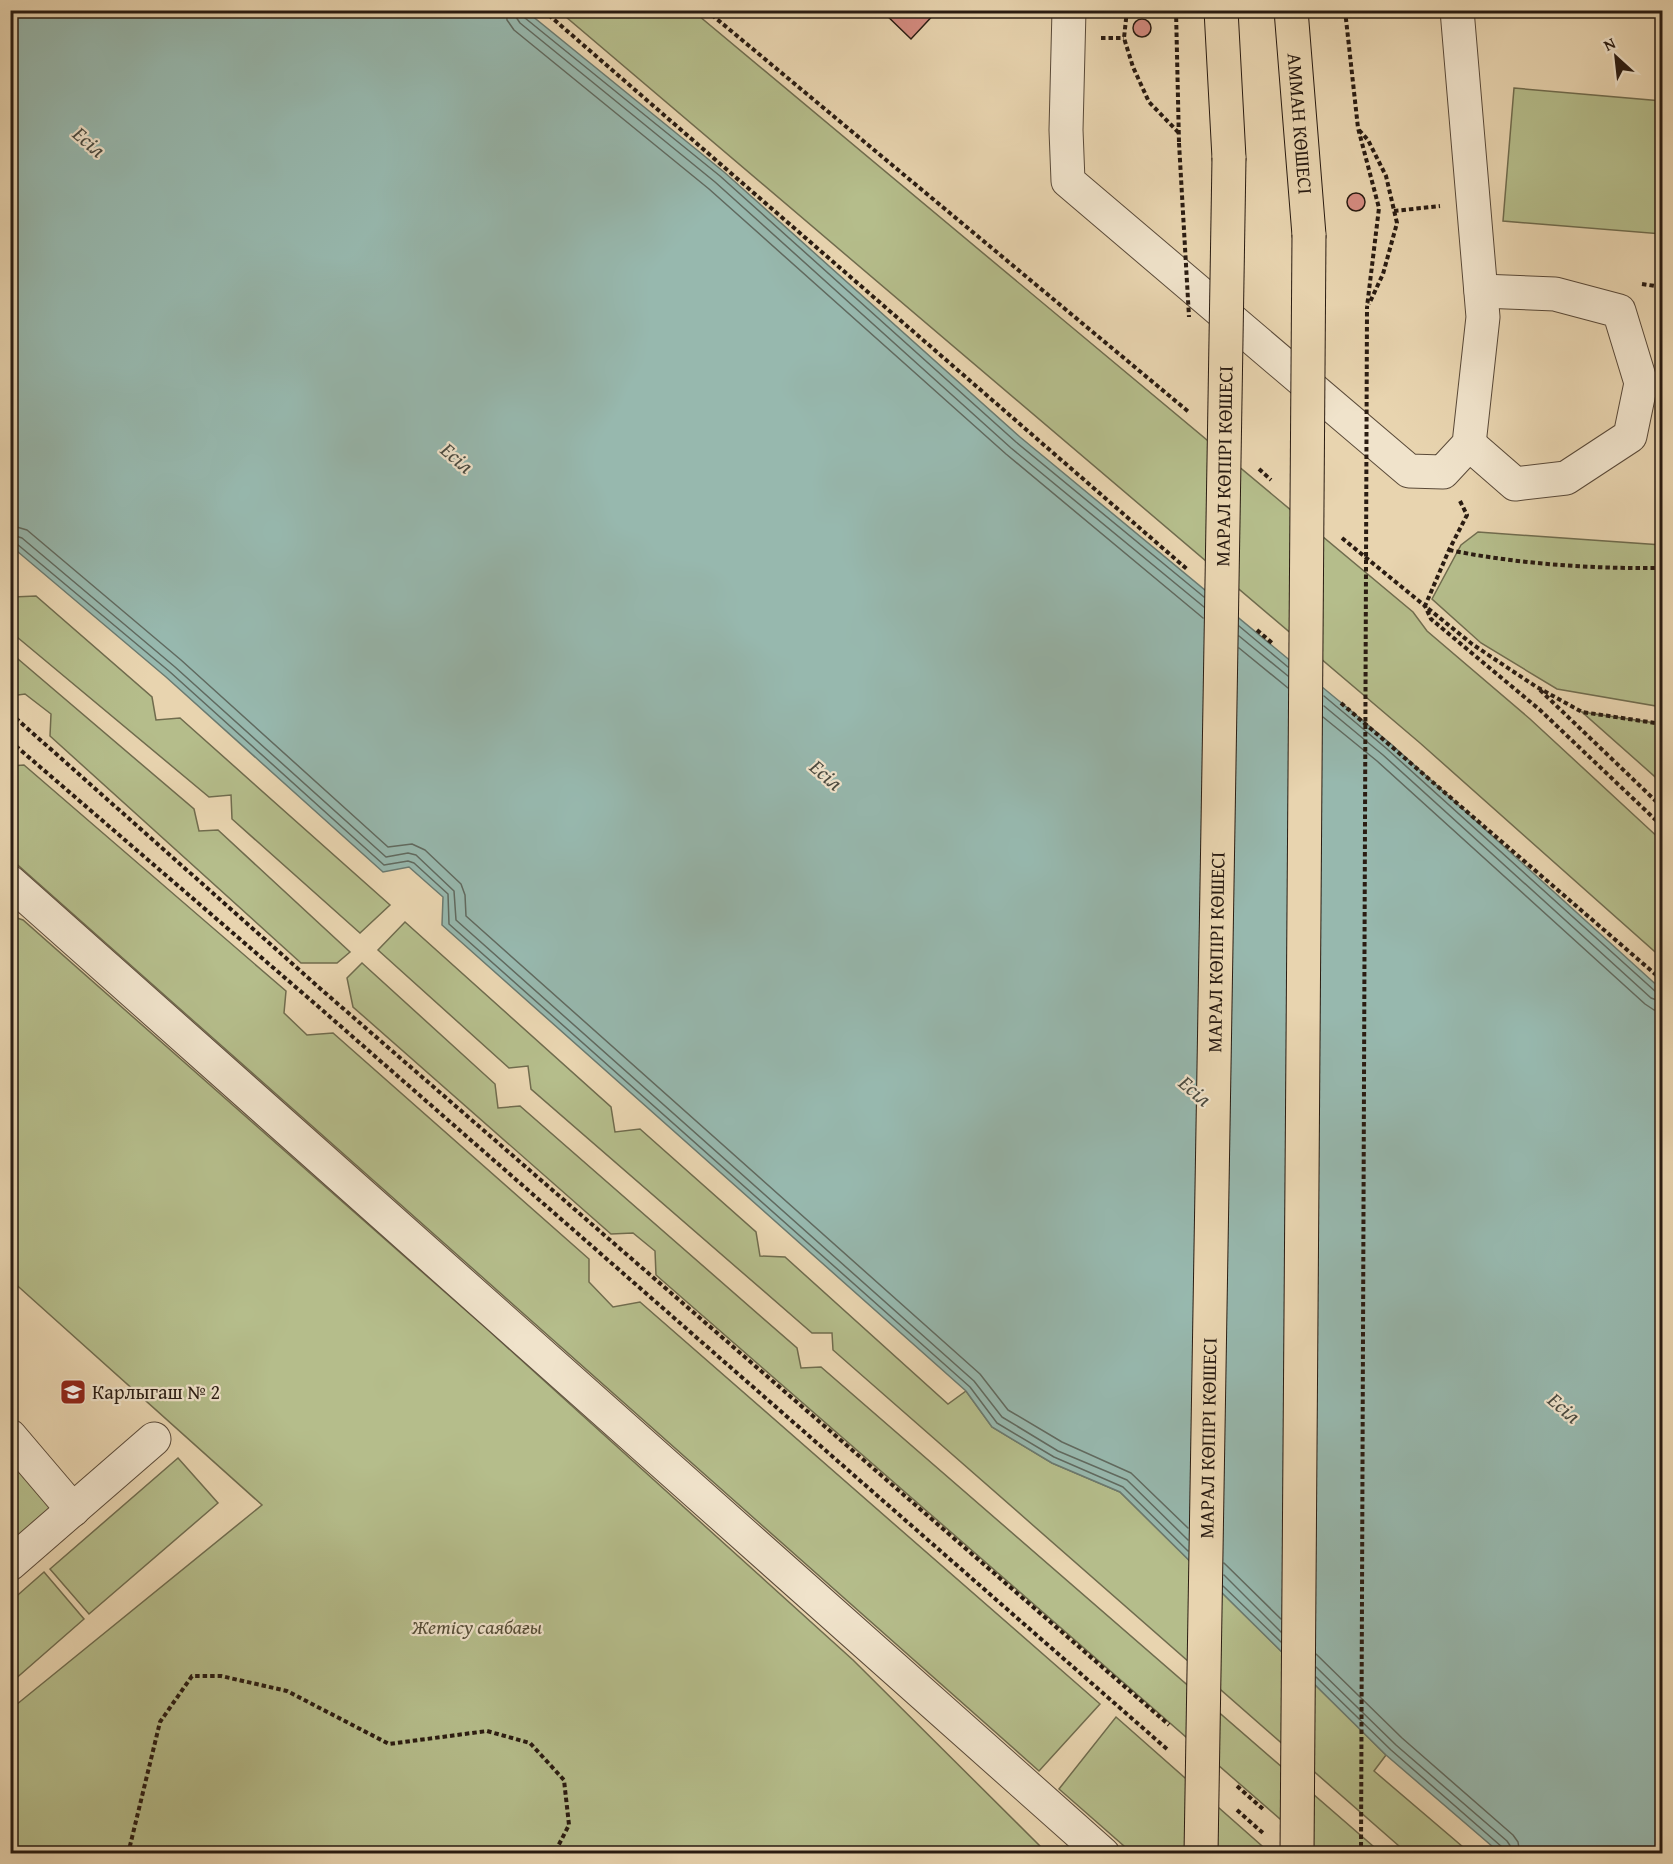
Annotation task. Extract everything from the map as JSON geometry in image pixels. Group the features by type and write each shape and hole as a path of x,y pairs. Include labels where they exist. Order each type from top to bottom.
{"main road":[{"name":"МАРАЛ КӨПІРІ КӨШЕСІ","path":"1201,1854 1229,159 1221,10"},
{"name":"АММАН КӨШЕСІ","path":"1291,10 1309,235 1298,1854"}],"street":[{"path":"1069,10 1066,130 1068,182 1409,471 1443,472 1469,444 1483,317 1456,10"},
{"path":"1469,444 1515,484 1566,478 1630,436 1641,383 1619,311 1555,294 1481,291"},
{"path":"10,882 1088,1847"},
{"path":"10,1436 73,1510"},
{"path":"10,1564 154,1440"}],"path":[{"path":"543,10 1194,576"},
{"path":"706,10 1194,416"},
{"path":"1127,10 1124,38 1133,67 1149,102 1179,133"},
{"path":"1176,10 1179,143"},
{"path":"1345,10 1358,128 1379,208 1367,307 1361,1854"},
{"path":"1358,128 1368,140 1386,176 1397,223 1383,274 1367,307"},
{"path":"1394,211 1447,205"},
{"path":"1250,462 1277,485"},
{"path":"1443,472 1467,515 1449,549 1425,606 1431,619 1540,710 1662,826"},
{"path":"1342,538 1472,644 1535,686 1582,711 1662,724"},
{"path":"1449,549 1488,558 1622,569 1662,568"},
{"path":"1249,623 1276,646"},
{"path":"1535,686 1662,807"},
{"path":"1339,702 1662,980"},
{"path":"10,713 323,991 1174,1730"},
{"path":"10,741 313,1002 1169,1750"},
{"path":"138,1854 129,1851 160,1722 192,1676 222,1676 287,1691 389,1744 486,1731 530,1743 564,1780 569,1825 554,1854"},
{"path":"1235,1784 1270,1815"},
{"path":"1232,1806 1268,1838"}],"green space":[{"path":"559,11 693,11 1413,612 1427,631 1530,719 1662,841 1662,958 1420,743"},
{"path":"1514,88 1662,101 1662,234 1503,221"},
{"path":"1478,532 1662,545 1662,707 1557,689 1481,643 1432,599 1461,545"},
{"path":"11,576 13,597 36,596 152,697 156,720 180,718 390,905 360,933 232,819 231,795 209,797 11,632"},
{"path":"11,653 194,809 199,831 218,830 350,952 337,963 301,963 50,736 51,714 25,694 11,696"},
{"path":"1582,712 1662,724 1662,783"},
{"path":"24,765 286,991 284,1013 307,1035 333,1033 589,1259 589,1282 613,1307 640,1302 1100,1704 1039,1771 11,859 11,766"},
{"name":"Жетісу саябағы","path":"11,916 23,920 488,1330 853,1660 1047,1853 11,1853 11,1709 262,1505 11,1280"},
{"path":"405,922 611,1107 615,1132 640,1129 756,1232 760,1256 785,1257 948,1404 966,1391 992,1427 1052,1463 1120,1492 1386,1755 1374,1771 1470,1853 1407,1853 833,1350 832,1333 812,1333 531,1089 528,1066 509,1068 378,950"},
{"path":"362,963 495,1084 498,1108 520,1106 797,1348 801,1368 821,1367 1381,1853 1319,1853 656,1275 655,1251 633,1233 611,1234 353,1007 347,978"},
{"path":"11,1454 52,1509 11,1542"},
{"path":"178,1458 218,1503 89,1614 50,1569"},
{"path":"44,1572 84,1619 13,1681 10,1678 11,1601"},
{"path":"1116,1717 1270,1853 1132,1853 1059,1789"}],"water":[{"name":"Есіл","path":"10,11 526,11 724,172 1020,437 1391,744 1662,990 1662,1853 1500,1853 1386,1755 1120,1492 1052,1463 992,1427 966,1391 442,925 443,897 409,867 383,872 166,677 11,546"}],"building":[{"path":"881,10 938,10 911,39"},
{"path":"1142,19 1148,22 1151,28 1148,34 1142,37 1136,34 1133,28 1136,22"},
{"path":"1356,193 1362,196 1365,202 1362,208 1356,211 1350,208 1347,202 1350,196"}],"place":[{"name":"Карлыгаш № 2","path":"73,1392"}]}
